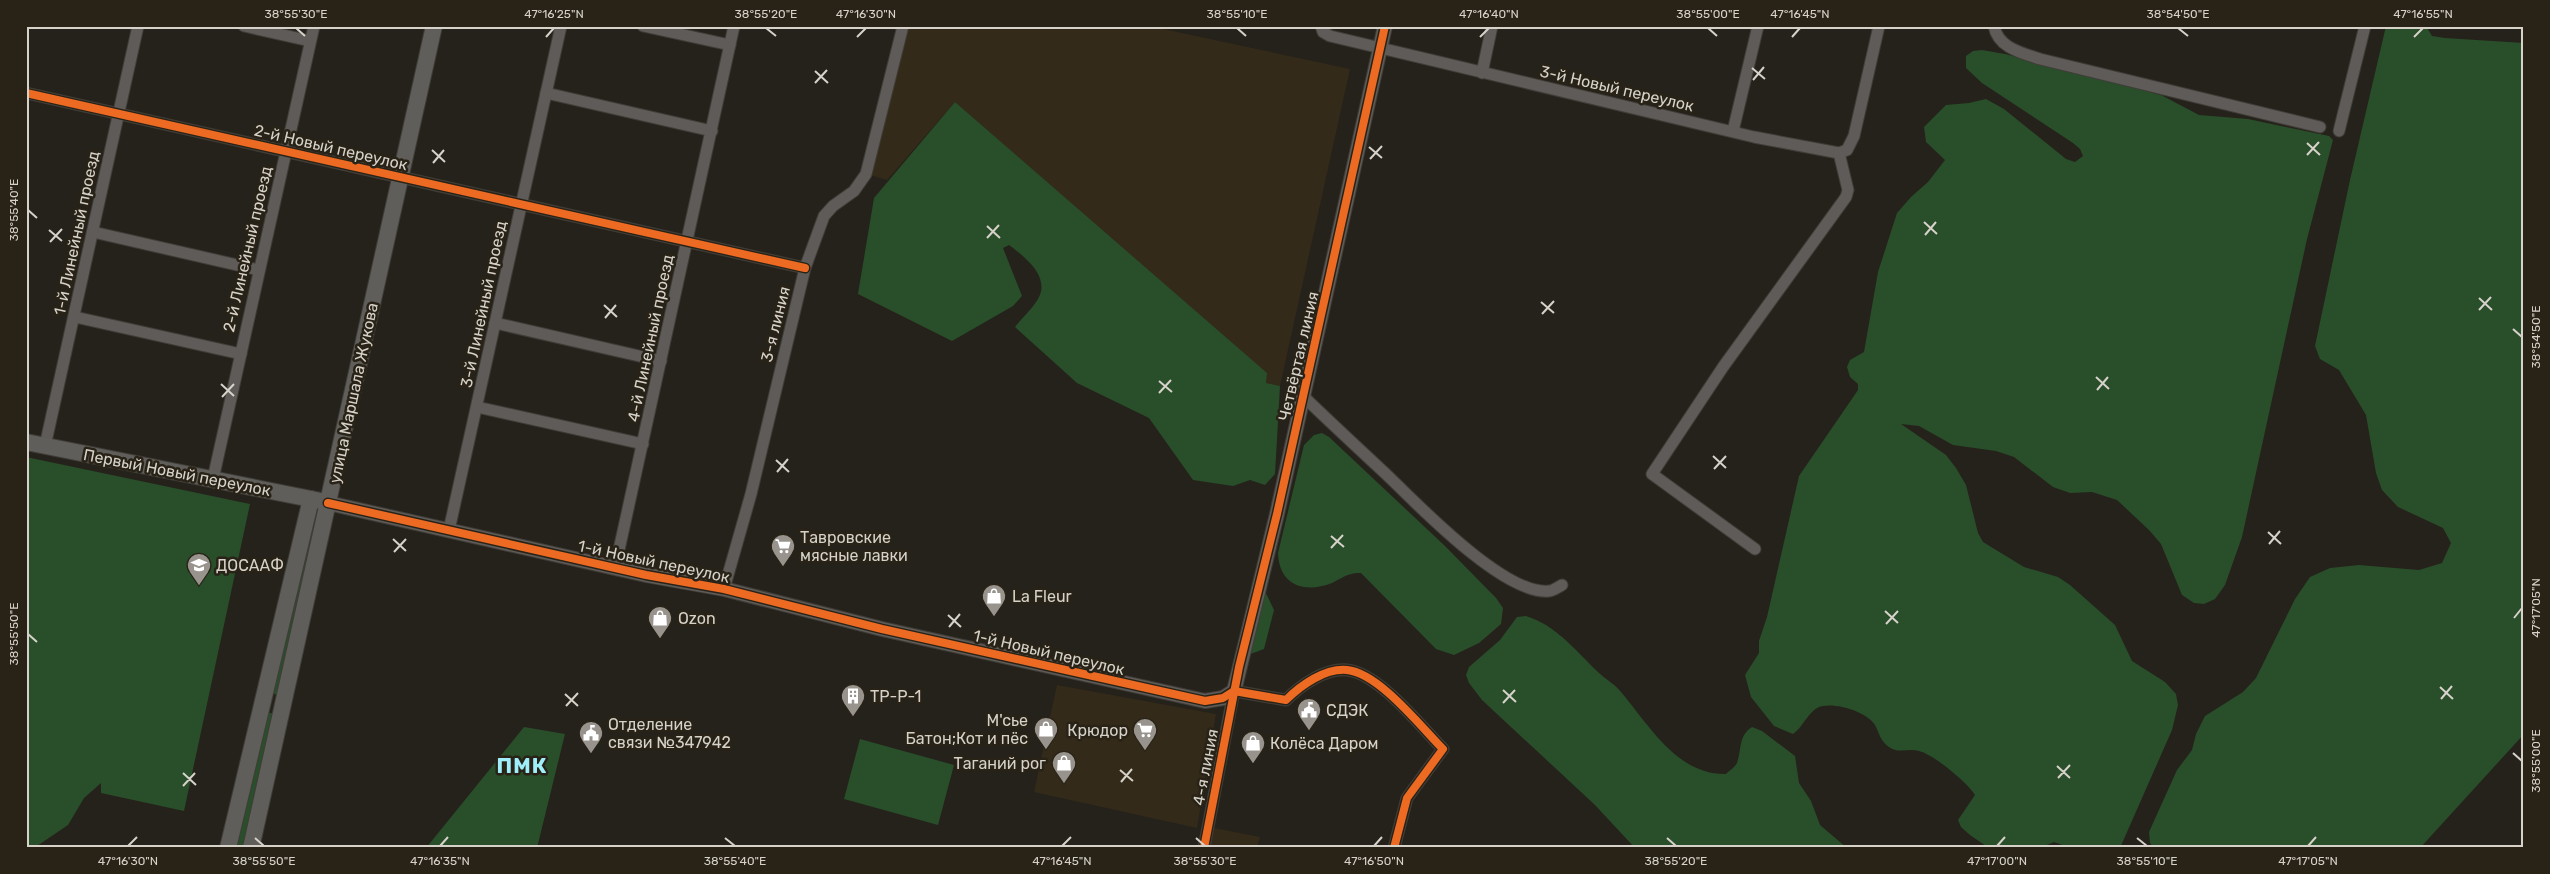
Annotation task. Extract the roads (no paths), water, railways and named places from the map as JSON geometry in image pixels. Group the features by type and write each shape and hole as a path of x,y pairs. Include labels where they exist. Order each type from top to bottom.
{"main road":[{"name":"улица Маршала Жукова","path":"252,848 434,26"},
{"name":"Первый Новый переулок","path":"26,442 328,503"},
{"name":"улица Маршала Жукова","path":"228,848 311,499"},
{"path":"262,702 283,708"}],"street":[{"name":"1-й Линейный проезд","path":"45,446 138,26"},
{"path":"244,26 310,41"},
{"name":"2-й Линейный проезд","path":"214,479 314,26"},
{"name":"3-й Линейный проезд","path":"449,530 561,26"},
{"path":"643,26 730,45"},
{"name":"4-й Линейный проезд","path":"615,568 734,26"},
{"name":"3-я линия","path":"724,589 751,494 805,268 824,216 833,206 854,191 866,174 903,26"},
{"name":"3-й Новый переулок","path":"1321,26 1323,32 1330,36 1482,73 1733,131 1843,152"},
{"name":"Четвёртая линия","path":"1234,691 1303,396 1385,26"},
{"path":"1482,73 1492,26"},
{"path":"1733,131 1758,26"},
{"path":"1755,549 1652,474 1723,367 1846,197 1848,190 1843,152 1854,136 1879,26"},
{"path":"1994,26 1999,39 2010,48 2040,59 2320,127"},
{"path":"2339,131 2365,26"},
{"name":"2-й Новый переулок","path":"26,93 805,268"},
{"path":"546,93 712,131"},
{"path":"93,232 260,270"},
{"path":"75,317 241,354"},
{"path":"495,323 661,361"},
{"path":"1303,396 1446,531 1482,562 1507,578 1537,590 1549,591 1562,585"},
{"path":"477,407 643,444"},
{"name":"1-й Новый переулок","path":"328,503 615,568 724,589 882,629 1205,701 1223,698 1234,691"},
{"path":"1234,691 1286,700 1308,682 1328,673 1346,670 1362,674 1380,686 1443,749 1407,798 1394,848"},
{"name":"4-я линия","path":"1204,848 1234,691"}],"place":[{"name":"Тавровские мясные лавки","path":"783,567"},
{"name":"ДОСААФ","path":"199,586"},
{"name":"La Fleur","path":"994,617"},
{"name":"Ozon","path":"660,639"},
{"name":"ТР-Р-1","path":"853,717"},
{"name":"СДЭК","path":"1309,731"},
{"name":"М'сье Батон;Кот и пёс","path":"1046,750"},
{"name":"Крюдор","path":"1145,751"},
{"name":"Отделение связи №347942","path":"591,754"},
{"name":"Колёса Даром","path":"1253,764"},
{"name":"Таганий рог","path":"1064,784"}],"district":[{"name":"ПМК","path":"522,766"}]}
